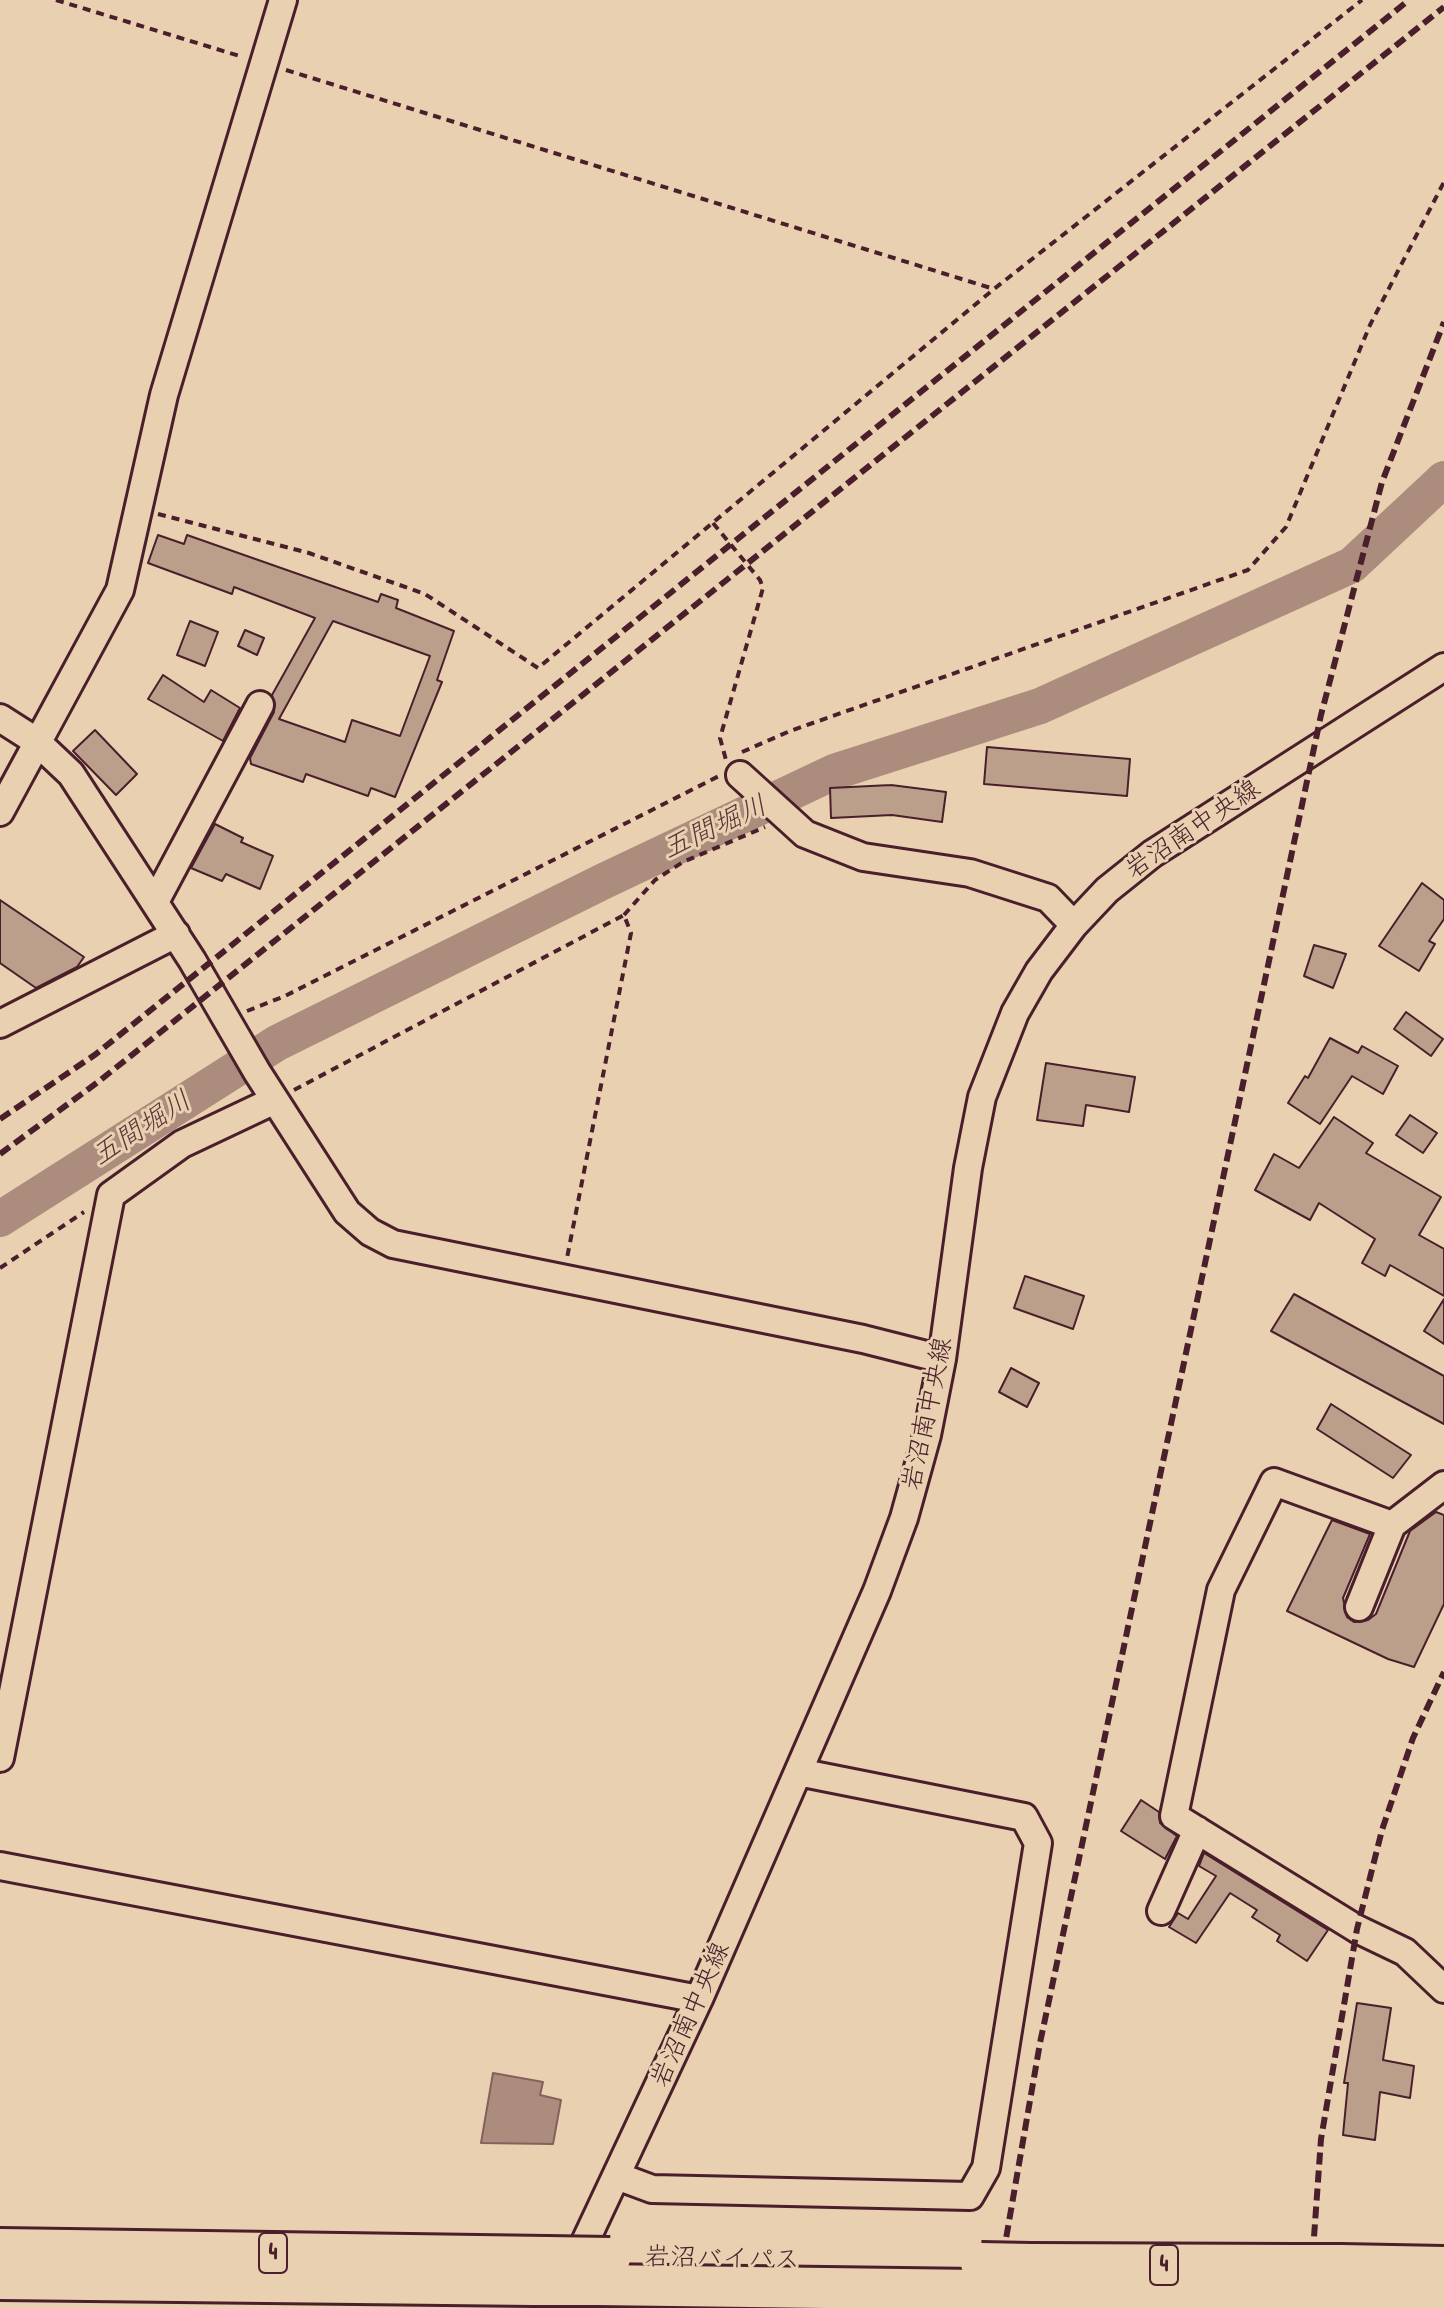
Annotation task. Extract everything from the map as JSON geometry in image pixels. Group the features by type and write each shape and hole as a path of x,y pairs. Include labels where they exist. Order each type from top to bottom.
{"highway":[{"name":"岩沼バイパス","path":"0,2249 545,2283"},
{"name":"岩沼バイパス","path":"0,2279 545,2283 604,2272 1341,2279 1444,2267"},
{"name":"岩沼バイパス","path":"1341,2279 1444,2295"}],"street":[{"path":"0,812 36,741 110,613 127,566 136,508 164,395 283,0"},
{"name":"岩沼南中央線","path":"545,2283 617,2176 699,1999 877,1591 904,1518 927,1435 942,1359 968,1168 982,1097 1015,1013 1039,971 1074,925 1107,890 1152,854 1444,667"},
{"path":"155,902 260,705"},
{"path":"0,718 36,741 71,774 176,934 257,1072 347,1212 370,1232 393,1244 863,1339 942,1359"},
{"path":"733,768 805,834 863,857 970,873 1048,898 1074,925"},
{"path":"0,1024 176,934"},
{"path":"0,1758 111,1195 182,1144 275,1100"},
{"path":"1392,1525 1274,1482 1221,1590 1174,1816 1357,1929 1405,1952 1444,1989"},
{"path":"1359,1607 1392,1525 1444,1485"},
{"path":"617,2176 652,2189 970,2196 986,2168 1038,1843 1024,1817 798,1772"},
{"path":"1161,1911 1197,1830"},
{"path":"0,1866 699,1999"}],"path":[{"path":"56,0 994,289"},
{"path":"136,508 309,553 425,594 538,668 994,289 1362,0"},
{"path":"229,1024 733,768 805,726 1248,570 1286,527 1370,325 1444,182"},
{"path":"713,523 760,580 763,588 720,738 733,768"},
{"path":"275,1100 624,915 655,880 683,862 784,817"},
{"path":"563,1279 631,933 624,915"},
{"path":"0,1268 111,1195"}],"shaded area":[{"path":"493,2073 543,2082 540,2095 561,2100 553,2144 481,2143"}],"building":[{"path":"158,535 184,544 187,535 378,602 381,594 398,600 396,608 454,631 437,680 442,682 395,797 371,788 368,796 306,774 303,782 251,764 250,758 274,712 272,695 315,618 234,587 232,594 148,563","holes":["333,621 430,656 400,736 352,720 345,742 279,719"]},
{"path":"190,621 218,632 205,666 177,655"},
{"path":"245,630 264,638 257,655 238,646"},
{"path":"163,675 204,702 211,690 240,708 223,741 148,699"},
{"path":"95,730 137,774 116,795 73,751"},
{"path":"987,747 1130,759 1127,796 984,784"},
{"path":"891,785 946,792 942,822 892,815 831,818 830,788"},
{"path":"215,824 243,838 241,842 273,856 260,889 226,874 222,881 191,868"},
{"path":"1422,883 1444,900 1444,919 1429,941 1435,944 1419,971 1379,946"},
{"path":"0,900 84,957 77,967 36,988 0,963"},
{"path":"1314,945 1346,954 1333,988 1304,976"},
{"path":"1406,1012 1443,1039 1431,1056 1394,1029"},
{"path":"1330,1038 1358,1053 1362,1046 1398,1066 1383,1094 1352,1076 1320,1124 1288,1103 1305,1076 1308,1078"},
{"path":"1046,1063 1135,1077 1129,1112 1086,1105 1083,1126 1037,1120"},
{"path":"1410,1115 1437,1133 1423,1153 1396,1135"},
{"path":"1334,1117 1373,1143 1366,1153 1441,1197 1419,1235 1444,1249 1444,1296 1390,1265 1385,1276 1362,1263 1375,1239 1319,1203 1310,1220 1255,1190 1274,1154 1299,1168"},
{"path":"1025,1276 1084,1296 1073,1329 1014,1308"},
{"path":"1294,1294 1444,1376 1444,1424 1271,1331"},
{"path":"1444,1299 1444,1344 1424,1331"},
{"path":"1011,1368 1039,1383 1027,1407 999,1392"},
{"path":"1331,1404 1411,1455 1393,1478 1317,1429"},
{"path":"1436,1512 1444,1515 1444,1604 1414,1667 1388,1659 1287,1611 1332,1520 1370,1534 1343,1598 1347,1617 1354,1622 1368,1620 1376,1614 1410,1531"},
{"path":"1141,1800 1159,1812 1160,1823 1177,1836 1165,1859 1121,1831"},
{"path":"1204,1853 1328,1930 1307,1961 1277,1941 1280,1935 1252,1917 1257,1910 1230,1893 1196,1943 1169,1927 1178,1913 1188,1919 1216,1876 1199,1866"},
{"path":"1357,2003 1391,2008 1383,2060 1414,2066 1410,2098 1380,2092 1375,2140 1343,2135 1348,2083 1344,2083"}],"waterway":[{"name":"五間堀川","path":"0,1219 277,1043 604,881 834,772 1040,706 1352,565 1444,479"}],"railway":[{"path":"0,1119 96,1054 1409,0"},
{"path":"0,1154 98,1082 1444,7"},
{"path":"994,2308 1040,2043 1321,715 1382,482 1444,322"},
{"path":"1321,2308 1314,2237 1321,2139 1357,1929 1382,1830 1413,1738 1444,1672"}]}
